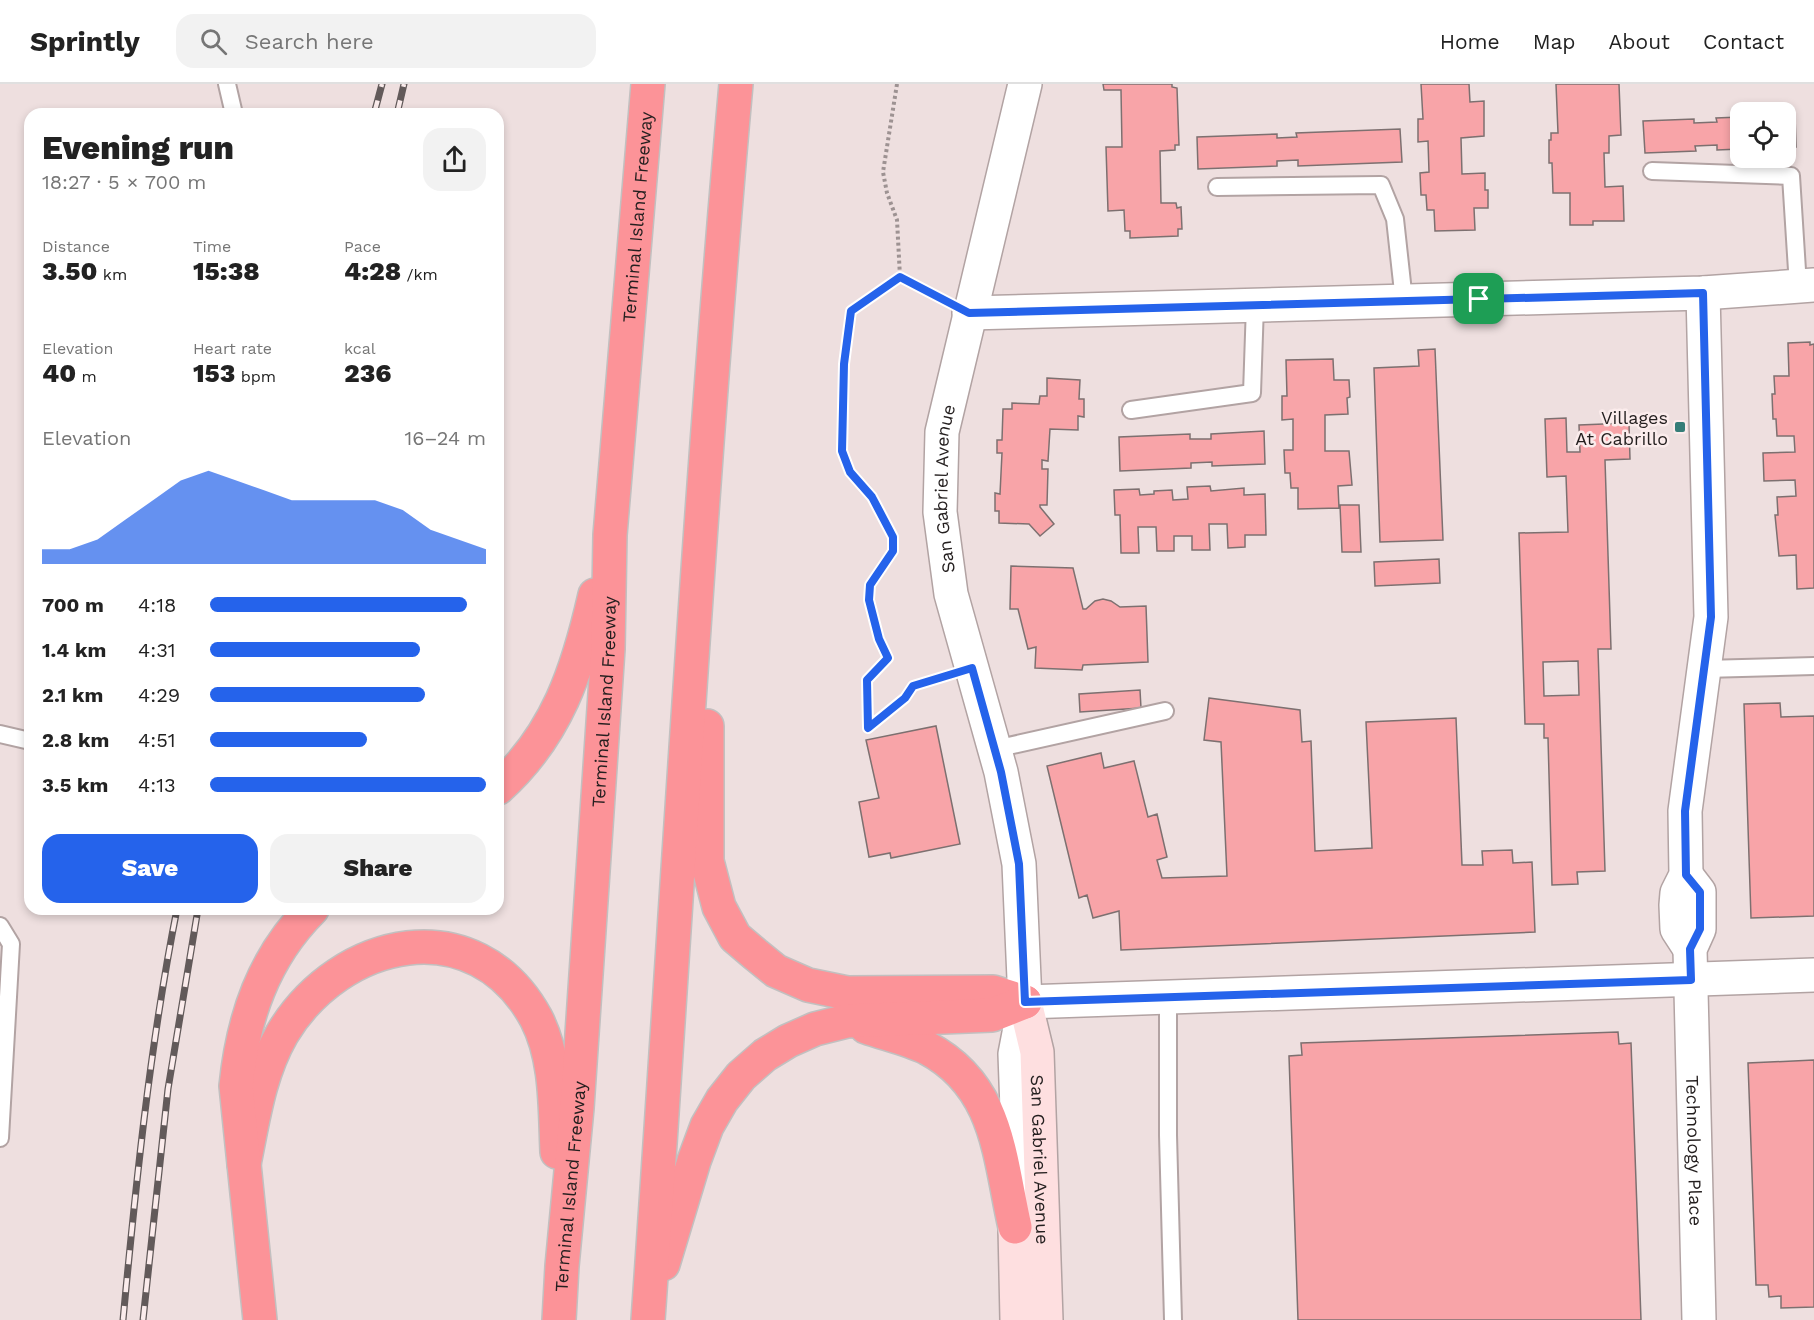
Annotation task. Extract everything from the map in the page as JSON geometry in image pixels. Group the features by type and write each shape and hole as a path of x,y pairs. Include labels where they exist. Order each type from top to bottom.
{"highway":[{"name":"Terminal Island Freeway","path":"559,1320 562,1266 578,1108 608,649 610,535 648,84"},
{"path":"648,1314 694,616 721,251 736,84"},
{"path":"504,782 540,741 562,701 586,635 610,535"},
{"path":"694,616 707,720 707,861 719,907 735,937 777,971 808,985 847,993 993,992 1025,1002"},
{"path":"260,1320 236,1086 239,1057 245,1026 265,974 279,947 307,915"},
{"path":"244,1164 259,1090 273,1053 283,1033 306,1003 335,977 362,960 399,948 424,946 478,959 500,975 522,997 536,1019 545,1042 552,1069 562,1266"},
{"path":"648,1314 677,1224 694,1161 707,1126 722,1100 741,1076 765,1055 788,1041 815,1029 847,1021 992,1015 1025,1002"},
{"path":"847,1021 925,1047 949,1061 973,1088 986,1109 995,1131 1015,1227"}],"main road":[{"name":"San Gabriel Avenue","path":"1025,1002 1037,1052 1046,1320"},
{"name":"San Gabriel Avenue","path":"1015,1227 1017,1320"}],"street":[{"name":"San Gabriel Avenue","path":"1015,1227 1019,1164 1015,1054 1025,1002 1019,864 995,749 951,594 940,512 942,432 1025,84"},
{"path":"969,313 1703,293 1806,285"},
{"path":"1691,965 1677,930 1677,893 1686,875 1685,811 1711,617 1703,293"},
{"path":"1025,1002 1168,998 1691,965 1814,975"},
{"name":"Technology Place","path":"1691,965 1700,1320"}],"lane":[{"path":"227,84 233,108"},
{"path":"1652,171 1791,176 1806,285"},
{"path":"1216,187 1381,185 1395,219 1404,301"},
{"path":"1131,410 1252,393 1255,305"},
{"path":"1704,669 1814,666"},
{"path":"995,749 1165,711"},
{"path":"0,734 24,740"},
{"path":"0,926 11,944 0,1138"},
{"path":"1168,998 1168,1135 1173,1320"}],"path":[{"path":"897,84 883,172 887,193 897,220 900,277"},
{"path":"900,277 969,313"},
{"path":"900,277 851,311 845,353 842,451 850,472 872,497 893,537 893,551 870,585 869,600 879,639 888,658 867,680 868,728 905,698 913,686 972,668"}],"building":[{"path":"1103,84 1172,84 1172,87 1177,88 1179,145 1175,145 1175,150 1160,151 1161,203 1176,203 1177,208 1181,207 1182,229 1178,229 1178,236 1130,238 1130,231 1125,231 1124,210 1108,211 1106,147 1122,147 1121,90 1104,90"},
{"path":"1421,84 1469,84 1470,102 1484,101 1484,136 1461,138 1462,174 1485,173 1485,190 1488,190 1488,208 1474,208 1475,230 1435,231 1434,210 1427,210 1426,195 1421,195 1420,173 1429,172 1428,141 1418,142 1418,119 1423,119"},
{"path":"1556,84 1619,84 1621,135 1609,136 1609,153 1604,153 1605,187 1623,186 1624,221 1593,221 1593,225 1570,225 1570,193 1553,193 1549,140 1551,140 1551,133 1558,133"},
{"path":"1730,117 1730,149 1717,150 1717,145 1695,146 1696,151 1645,153 1643,121 1694,119 1694,123 1717,122 1716,118"},
{"path":"1400,129 1402,162 1298,166 1298,160 1277,161 1277,166 1198,169 1197,137 1277,134 1277,138 1297,137 1296,133"},
{"path":"1810,342 1810,345 1814,344 1814,588 1797,589 1796,555 1779,556 1775,515 1778,515 1777,497 1796,496 1795,480 1764,481 1763,453 1795,452 1794,436 1777,436 1776,419 1773,419 1774,376 1789,376 1788,343"},
{"path":"1435,349 1443,540 1380,542 1374,368 1419,366 1418,350"},
{"path":"1333,359 1334,380 1349,380 1350,397 1347,398 1348,414 1325,415 1325,451 1349,451 1352,485 1338,486 1339,508 1298,509 1298,488 1291,488 1290,473 1285,473 1284,450 1293,450 1293,419 1282,420 1282,396 1287,396 1286,360"},
{"path":"1047,378 1080,380 1079,399 1084,399 1084,417 1078,416 1078,430 1050,429 1048,461 1042,460 1042,469 1048,469 1047,505 1040,505 1040,507 1054,524 1040,536 1029,524 999,523 999,511 995,511 995,493 1000,494 1002,453 997,453 997,440 1002,440 1003,409 1012,409 1012,403 1039,404 1040,396 1047,396"},
{"path":"1566,418 1567,452 1580,452 1579,425 1629,423 1630,459 1605,460 1611,649 1598,649 1605,871 1577,872 1578,884 1552,885 1548,738 1544,738 1544,724 1525,724 1519,533 1568,532 1566,476 1547,477 1545,419","holes":["1578,661 1579,695 1544,696 1543,662"]},
{"path":"1264,431 1265,464 1212,466 1212,462 1191,463 1191,468 1120,471 1119,437 1190,434 1190,439 1211,439 1211,434"},
{"path":"1210,486 1211,491 1244,488 1244,495 1265,494 1266,535 1245,535 1245,547 1228,548 1227,524 1209,524 1210,550 1192,550 1192,536 1174,536 1174,551 1157,551 1156,527 1138,527 1139,553 1121,553 1120,515 1115,515 1114,490 1139,489 1140,495 1172,490 1173,500 1188,499 1187,487"},
{"path":"1340,505 1359,505 1361,552 1342,552"},
{"path":"1439,559 1440,583 1375,586 1374,562"},
{"path":"1011,566 1073,568 1083,609 1103,599 1120,607 1146,606 1148,662 1083,665 1082,670 1035,668 1036,647 1028,649 1018,609 1010,609"},
{"path":"1140,690 1141,708 1080,712 1079,694"},
{"path":"1209,698 1300,710 1302,742 1311,741 1315,851 1372,848 1366,722 1456,718 1462,865 1483,865 1482,851 1512,850 1513,863 1532,862 1535,932 1121,950 1119,911 1093,918 1087,895 1079,898 1047,766 1101,753 1104,768 1134,761 1148,817 1157,814 1167,857 1157,860 1162,878 1227,876 1221,742 1204,740"},
{"path":"1780,703 1781,717 1814,716 1814,916 1751,918 1744,704"},
{"path":"936,726 960,844 891,858 890,853 869,857 859,802 879,798 866,740"},
{"path":"1618,1032 1619,1044 1631,1043 1641,1320 1298,1320 1289,1056 1302,1055 1301,1043"},
{"path":"1814,1060 1814,1307 1781,1308 1781,1296 1769,1297 1768,1285 1756,1285 1748,1063"}],"railway":[{"path":"376,108 382,84"},
{"path":"398,108 404,84"},
{"path":"123,1320 151,1062 176,915"},
{"path":"143,1320 168,1089 197,915"}],"place":[{"name":"Villages At Cabrillo","path":"1680,427"}],"route":[{"path":"900,277 969,313 1479,299 1703,293 1711,617 1685,811 1686,875 1700,892 1700,929 1690,949 1691,980 1025,1002 1019,864 1001,772 972,668 913,686 905,698 868,728 867,680 888,658 879,639 869,600 870,585 893,551 893,537 872,497 850,472 842,451 844,364 851,311 900,277"}]}
